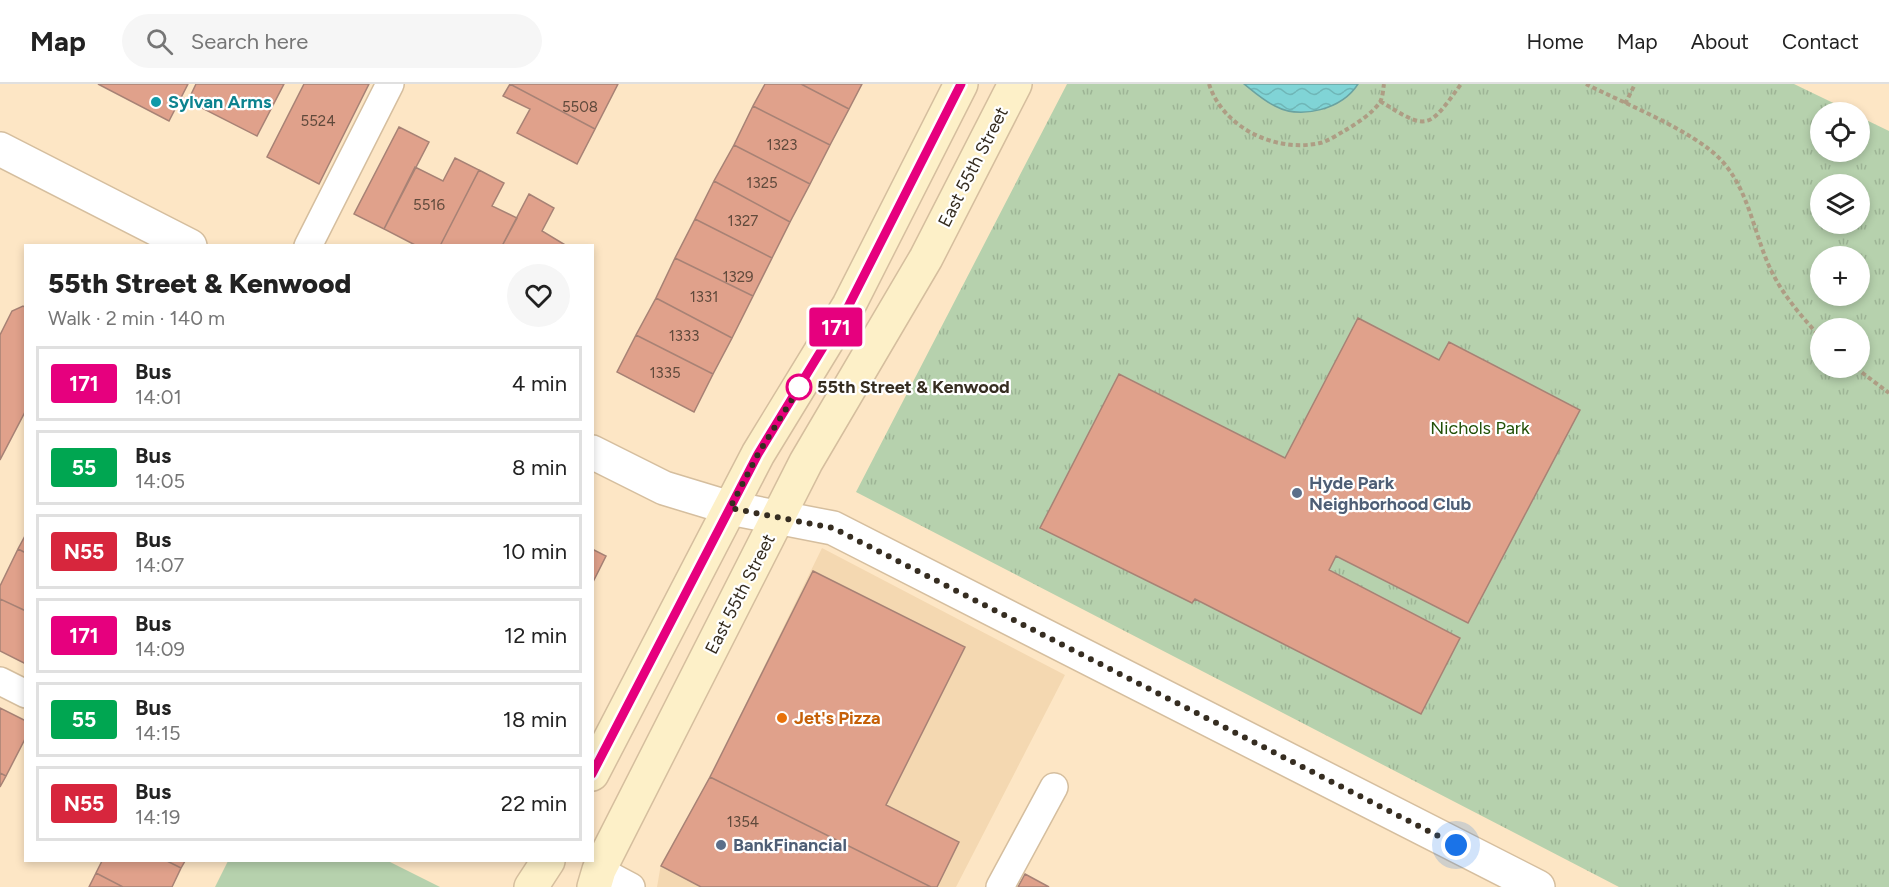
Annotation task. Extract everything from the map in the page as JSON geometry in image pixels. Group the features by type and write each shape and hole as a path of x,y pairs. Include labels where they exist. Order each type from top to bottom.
{"street":[{"path":"594,770 758,454 849,305 961,84"},
{"name":"East 55th Street","path":"597,879 807,462 926,258 1015,84"},
{"path":"0,148 186,244"},
{"path":"594,453 664,488 730,508 833,528 1539,887"},
{"path":"531,887 547,862"}],"lane":[{"path":"309,244 390,84"},
{"path":"0,681 24,693"},
{"path":"1000,887 1054,788"},
{"path":"597,879 631,887"}],"path":[{"path":"1209,84 1212,94 1228,118 1255,135 1289,146 1321,143 1354,125 1380,101 1384,84"},
{"path":"1380,101 1416,123 1427,122 1445,107 1461,84"},
{"path":"1586,84 1700,142 1722,161 1742,193 1773,275 1794,308 1810,326"},
{"path":"1625,104 1635,84"},
{"path":"1869,378 1889,393"}],"shaded area":[{"path":"822,548 1065,675 956,887 657,887 661,864 710,777"}],"green space":[{"name":"Nichols Park","path":"1067,84 1794,84 1831,102 1810,102 1810,162 1870,162 1870,122 1889,131 1889,887 1619,887 856,492"},
{"path":"228,862 390,862 440,887 215,887"}],"water":[{"path":"1244,84 1358,84 1351,93 1332,106 1320,110 1297,112 1271,104"}],"building":[{"name":"Sylvan Arms","path":"98,84 188,84 169,121"},
{"path":"196,84 284,84 257,136 188,101"},
{"path":"304,84 369,84 319,184 267,157"},
{"path":"510,84 618,84 595,129"},
{"path":"510,84 595,129 577,164 517,133 530,109 503,96"},
{"path":"765,84 801,84 849,109 830,145 753,106"},
{"path":"801,84 862,84 849,109"},
{"path":"753,106 830,145 810,184 734,145"},
{"path":"399,127 429,142 384,229 354,214"},
{"path":"734,145 810,184 790,222 714,181"},
{"path":"455,158 479,170 441,244 413,244 384,229 415,167 443,181"},
{"path":"479,170 504,183 492,206 517,218 503,244 441,244"},
{"path":"714,181 790,222 772,258 695,219"},
{"path":"529,194 554,208 542,231 564,244 503,244"},
{"path":"695,219 772,258 753,296 675,258"},
{"path":"675,258 753,296 732,338 656,298"},
{"path":"656,298 732,338 713,374 636,335"},
{"path":"24,307 24,414 0,460 0,335 12,311"},
{"name":"Hyde Park Neighborhood Club","path":"1358,318 1439,360 1449,342 1580,410 1468,623 1336,556 1329,570 1460,638 1421,714 1195,599 1192,603 1040,528 1119,374 1285,458"},
{"path":"636,335 713,374 694,412 617,372"},
{"path":"24,538 24,552 18,549"},
{"path":"18,549 24,552 24,610 0,599 0,586"},
{"path":"594,550 606,556 594,580"},
{"path":"813,571 965,647 886,805 959,842 937,887 931,887 710,777"},
{"path":"0,599 24,610 24,663 0,651"},
{"path":"0,708 24,720 24,741 6,776 0,773"},
{"path":"0,773 6,776 0,787"},
{"path":"710,777 931,887 701,887 661,866"},
{"path":"102,862 169,862 181,868 172,887 123,887 96,873"},
{"path":"169,862 184,862 181,868"},
{"path":"96,873 123,887 89,887"},
{"path":"1025,874 1049,887 1018,887"}],"bus line":[{"name":"171","path":"594,770 702,558 758,454 849,305 961,84"}],"place":[{"name":"Sylvan Arms","path":"156,102"},
{"name":"55th Street & Kenwood","path":"799,387"},
{"name":"Hyde Park Neighborhood Club","path":"1297,493"},
{"name":"Jet's Pizza","path":"782,718"},
{"name":"BankFinancial","path":"721,845"}],"route":[{"path":"799,387 804,380 758,454 730,508 833,528 1456,845"}]}
